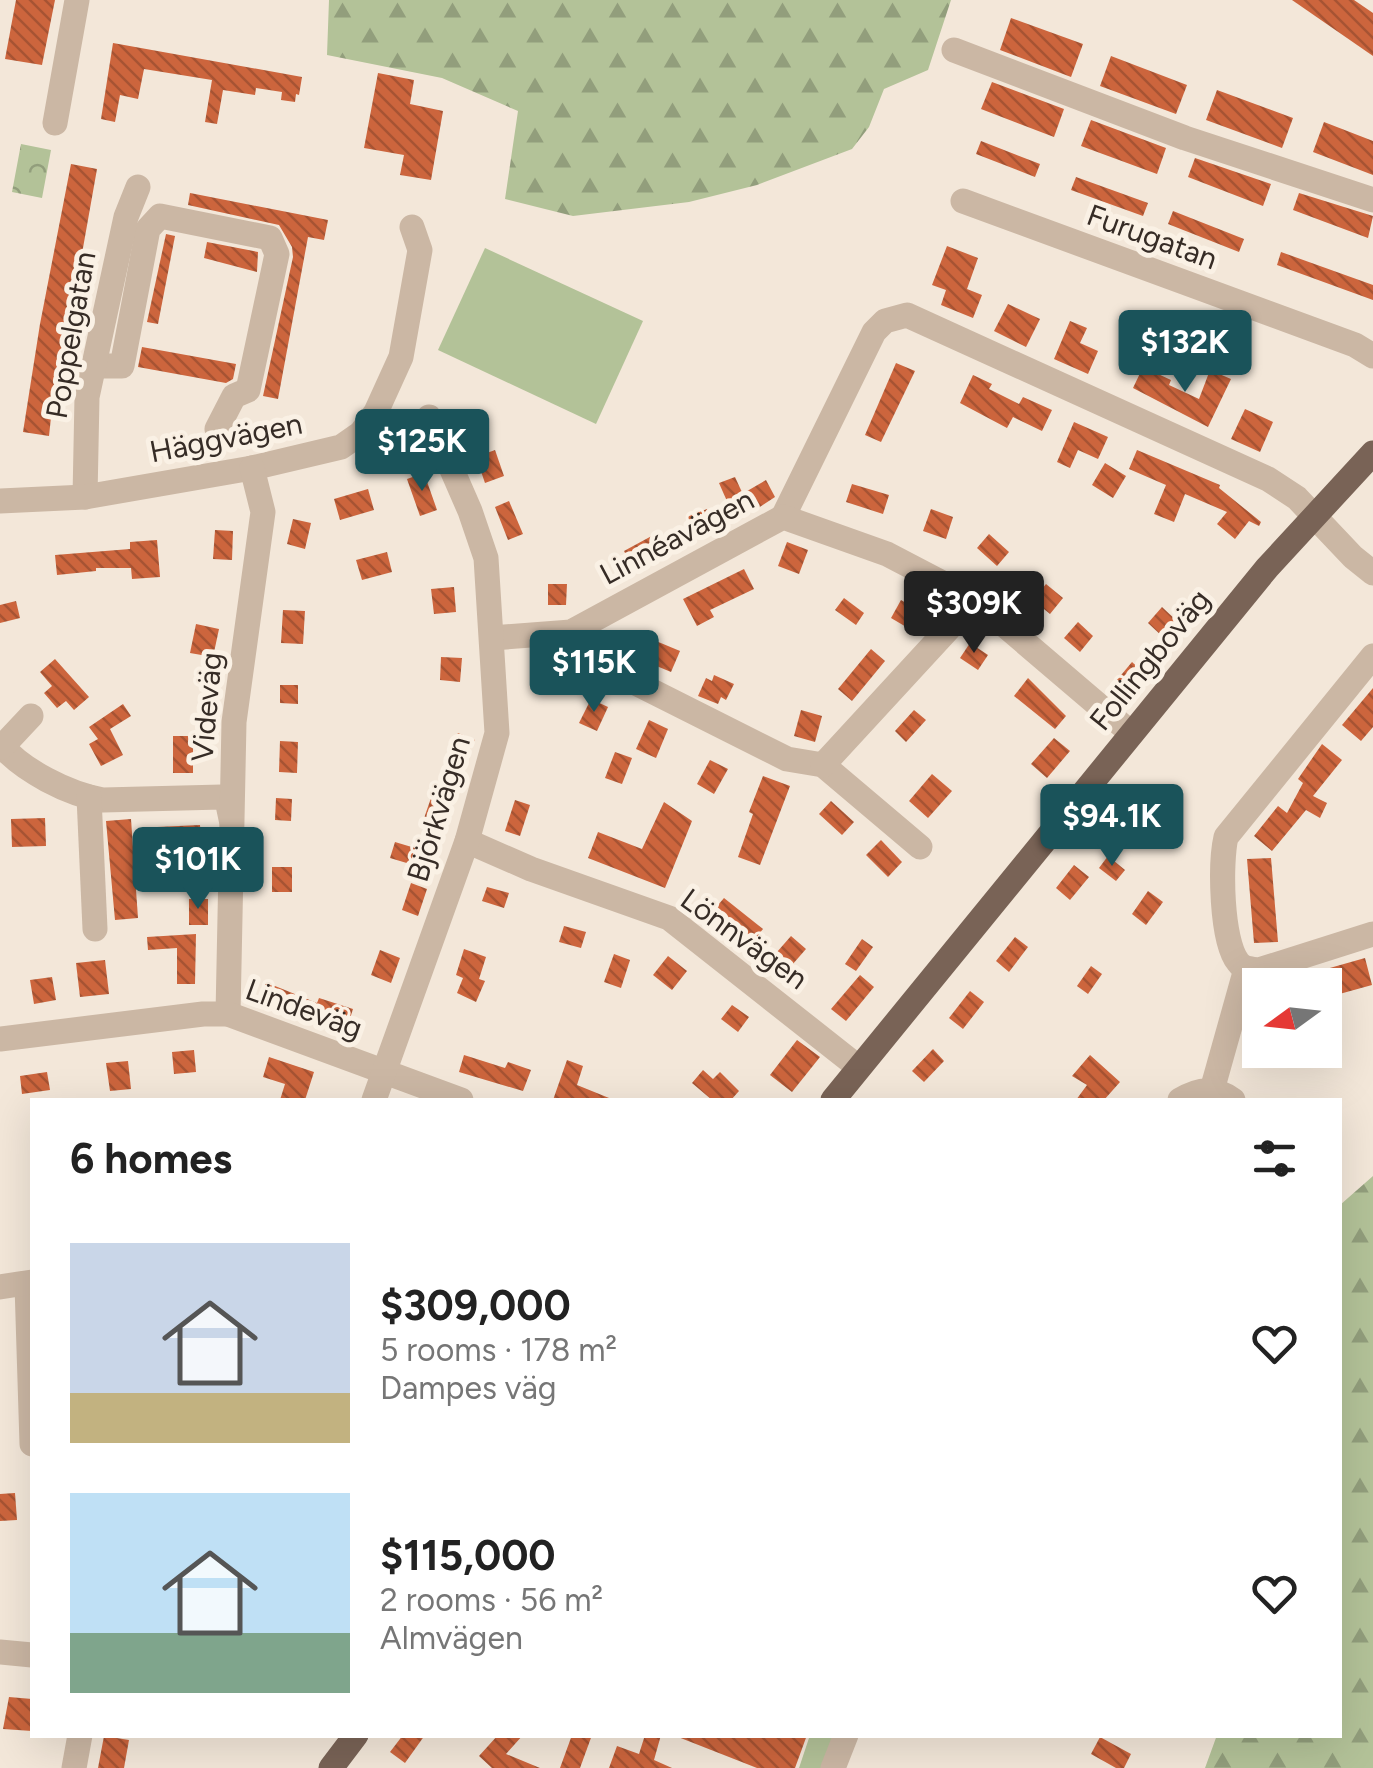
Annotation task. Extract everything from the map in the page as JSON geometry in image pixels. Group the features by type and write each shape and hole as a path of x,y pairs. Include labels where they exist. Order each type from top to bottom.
{"main road":[{"name":"Follingboväg","path":"835,1098 1312,515 1373,453"},
{"path":"332,1768 354,1738"}],"street":[{"path":"54,123 77,0"},
{"path":"954,50 1184,138 1373,200"},
{"name":"Poppelgatan","path":"85,496 88,397 126,217 138,187"},
{"name":"Furugatan","path":"962,201 1354,345 1373,356"},
{"path":"94,366 122,366 148,229 160,216 270,238 277,254 248,390 234,396 217,429"},
{"name":"Häggvägen","path":"0,500 85,496 252,468 342,447 361,432 376,412 401,357 420,250 412,227"},
{"path":"783,517 874,332 885,321 907,315 1268,480 1297,498 1373,573"},
{"name":"Björkvägen","path":"375,1098 467,841 496,733 486,558 429,417"},
{"name":"Videväg","path":"228,1014 234,722 263,512 252,468"},
{"name":"Linnéavägen","path":"492,638 571,632 783,517 887,554 975,600 1132,733"},
{"path":"823,765 975,600"},
{"path":"571,632 606,668 788,760 823,765 920,847"},
{"path":"1245,968 1239,964 1228,937 1222,853 1226,838 1373,656"},
{"path":"31,716 3,753 89,798 222,798 227,800 232,824"},
{"path":"89,798 95,929"},
{"name":"Lönnvägen","path":"467,841 531,869 669,918 858,1068"},
{"path":"1265,968 1373,934"},
{"path":"1197,1098 1223,1095 1242,991"},
{"name":"Lindeväg","path":"0,1040 228,1014 456,1098"},
{"path":"0,1287 30,1283"},
{"path":"0,1652 30,1654"},
{"path":"74,1768 79,1738"},
{"path":"834,1768 845,1738"}],"green space":[{"path":"329,0 951,0 928,70 884,89 869,127 852,149 757,185 689,202 573,216 505,199 518,111 442,78 327,55"},
{"path":"21,144 51,150 42,198 12,192"},
{"path":"485,248 643,321 596,424 438,350"},
{"path":"1373,1176 1373,1768 1205,1768 1216,1738 1342,1738 1342,1203"},
{"path":"809,1738 833,1738 823,1768 799,1768"}],"building":[{"path":"16,0 55,0 42,65 5,59"},
{"path":"1292,0 1354,0 1373,13 1373,56"},
{"path":"1011,18 1083,44 1071,77 1000,50"},
{"path":"113,43 302,77 299,95 296,94 295,102 281,100 282,92 256,88 255,95 223,90 217,124 205,122 212,80 144,69 138,99 120,95 115,122 101,119"},
{"path":"1111,56 1187,85 1176,114 1100,86"},
{"path":"378,73 414,80 410,104 443,111 431,180 400,175 404,155 364,148"},
{"path":"992,82 1064,109 1054,137 981,109"},
{"path":"1217,90 1293,118 1282,148 1206,120"},
{"path":"1091,120 1166,148 1157,174 1081,146"},
{"path":"1324,122 1373,141 1373,175 1313,152"},
{"path":"981,141 1040,164 1035,177 976,154"},
{"path":"1195,158 1271,184 1263,206 1188,177"},
{"path":"71,164 97,169 72,310 55,380 49,436 23,432"},
{"path":"1076,177 1148,203 1143,216 1071,190"},
{"path":"190,193 328,220 324,240 308,237 278,399 263,396 292,247 279,225 188,205"},
{"path":"1299,193 1373,216 1368,238 1293,210"},
{"path":"1173,211 1244,239 1239,252 1168,224"},
{"path":"166,234 175,236 158,324 147,322"},
{"path":"207,242 258,252 257,272 204,258"},
{"path":"947,246 978,258 967,289 982,295 973,318 941,305 946,290 932,285"},
{"path":"1281,252 1373,285 1373,300 1277,265"},
{"path":"1008,304 1040,319 1026,347 994,331"},
{"path":"1070,321 1087,328 1080,343 1098,351 1088,374 1054,359"},
{"path":"142,347 236,364 233,379 226,383 138,367"},
{"path":"896,363 915,371 881,442 865,435"},
{"path":"1143,367 1199,399 1210,370 1231,379 1208,427 1133,388"},
{"path":"973,375 992,384 989,389 1019,404 1023,397 1052,410 1042,431 1013,417 1007,428 960,403"},
{"path":"1245,409 1273,422 1260,452 1231,439"},
{"path":"1074,422 1108,437 1098,459 1078,450 1070,468 1057,462"},
{"path":"495,450 504,476 485,483 476,457"},
{"path":"1137,450 1220,485 1261,522 1259,526 1249,521 1235,539 1217,524 1227,512 1185,494 1174,522 1154,514 1166,485 1129,469"},
{"path":"1105,463 1126,476 1113,498 1092,485"},
{"path":"424,473 437,510 420,516 407,479"},
{"path":"735,477 746,501 730,508 719,483"},
{"path":"766,480 775,497 752,512 742,494"},
{"path":"852,484 889,495 883,514 846,502"},
{"path":"368,489 374,510 340,520 334,499"},
{"path":"509,501 523,534 508,540 495,507"},
{"path":"707,509 714,527 694,535 687,517"},
{"path":"931,509 953,517 946,539 923,531"},
{"path":"293,519 311,523 305,549 287,544"},
{"path":"215,530 233,531 232,560 213,559"},
{"path":"659,532 669,550 633,569 624,551"},
{"path":"989,534 1009,552 997,566 977,548"},
{"path":"157,540 160,577 132,579 131,568 96,568 57,575 55,555 130,549 130,542"},
{"path":"787,542 808,550 799,574 778,566"},
{"path":"387,552 392,572 362,580 356,560"},
{"path":"744,569 754,589 710,610 714,617 697,626 683,599"},
{"path":"548,584 567,584 566,605 548,605"},
{"path":"1046,584 1063,598 1050,614 1033,600"},
{"path":"454,587 456,612 434,614 431,589"},
{"path":"844,598 864,613 856,625 835,610"},
{"path":"901,600 918,610 908,628 891,618"},
{"path":"16,601 20,618 0,623 0,605"},
{"path":"1162,607 1178,622 1164,638 1148,623"},
{"path":"283,610 305,611 303,644 281,643"},
{"path":"1078,622 1093,636 1080,652 1064,638"},
{"path":"196,624 219,629 213,657 190,653"},
{"path":"644,636 680,651 671,672 635,657"},
{"path":"970,643 988,655 978,670 960,658"},
{"path":"871,649 885,661 852,701 838,689"},
{"path":"441,657 462,658 460,682 440,680"},
{"path":"55,659 89,697 74,710 66,701 57,708 44,693 52,686 40,672"},
{"path":"1132,662 1144,673 1130,690 1117,680"},
{"path":"714,675 734,684 726,700 721,697 718,704 698,696 706,678 712,681"},
{"path":"1028,678 1066,716 1055,729 1014,696"},
{"path":"280,685 298,685 298,704 280,703"},
{"path":"1373,688 1373,727 1361,741 1342,725"},
{"path":"591,699 608,707 597,731 579,723"},
{"path":"123,704 131,716 110,729 123,755 101,766 89,744 98,739 89,727"},
{"path":"801,710 822,716 815,742 794,736"},
{"path":"914,710 926,720 906,742 895,731"},
{"path":"649,720 668,729 656,758 636,749"},
{"path":"458,733 475,740 464,763 448,756"},
{"path":"173,736 193,736 193,773 173,773"},
{"path":"1054,738 1070,751 1047,778 1031,764"},
{"path":"280,741 298,742 297,773 279,772"},
{"path":"1322,744 1342,760 1313,796 1327,803 1320,818 1306,810 1272,851 1254,836 1278,806 1287,813 1303,783 1298,779"},
{"path":"615,752 632,758 622,784 605,778"},
{"path":"710,760 728,769 714,794 697,784"},
{"path":"932,774 952,791 928,818 909,801"},
{"path":"763,776 790,786 760,865 738,857"},
{"path":"276,798 292,799 291,821 275,820"},
{"path":"431,798 450,805 440,834 421,827"},
{"path":"515,800 530,805 520,836 505,831"},
{"path":"831,801 854,822 842,835 819,814"},
{"path":"664,802 692,821 665,888 588,858 598,832 642,849"},
{"path":"45,818 46,846 12,847 11,819"},
{"path":"131,819 138,918 115,920 106,821"},
{"path":"200,825 202,849 158,851 157,827"},
{"path":"881,840 902,862 888,877 866,855"},
{"path":"395,842 415,848 410,864 390,858"},
{"path":"213,854 214,884 199,885 197,855"},
{"path":"1108,856 1125,870 1116,881 1099,868"},
{"path":"1271,858 1278,942 1254,943 1247,859"},
{"path":"1074,865 1089,877 1070,900 1056,888"},
{"path":"272,867 292,867 292,892 272,892"},
{"path":"411,883 427,889 418,916 402,910"},
{"path":"487,887 509,893 504,908 482,901"},
{"path":"1148,891 1163,902 1146,925 1132,914"},
{"path":"724,898 763,929 750,945 712,912"},
{"path":"189,899 208,899 208,925 189,925"},
{"path":"564,926 586,932 581,948 559,942"},
{"path":"196,934 195,984 177,984 177,948 148,950 147,937"},
{"path":"791,936 806,949 785,973 770,960"},
{"path":"1015,937 1028,947 1009,972 996,961"},
{"path":"862,939 873,947 856,971 845,964"},
{"path":"464,949 486,957 479,979 485,981 476,1002 457,993 463,978 456,975"},
{"path":"380,950 400,958 391,983 371,975"},
{"path":"614,954 630,960 621,988 604,982"},
{"path":"668,956 687,971 672,990 653,975"},
{"path":"1365,958 1372,985 1342,993 1342,968 1330,968"},
{"path":"105,960 109,994 80,997 76,963"},
{"path":"1091,966 1102,974 1088,994 1077,986"},
{"path":"860,975 874,987 846,1021 831,1009"},
{"path":"52,977 56,1000 34,1004 30,980"},
{"path":"263,984 317,1003 319,998 353,1009 347,1028 305,1015 304,1018 258,1000"},
{"path":"970,991 984,1002 963,1029 949,1018"},
{"path":"732,1005 749,1017 738,1032 721,1019"},
{"path":"797,1040 820,1057 792,1092 770,1075"},
{"path":"933,1049 944,1061 924,1082 912,1071"},
{"path":"194,1050 196,1072 174,1074 172,1052"},
{"path":"464,1055 505,1068 508,1062 531,1070 523,1091 459,1072"},
{"path":"1090,1055 1120,1082 1106,1098 1077,1098 1087,1085 1072,1076"},
{"path":"269,1057 314,1072 306,1098 281,1098 285,1084 263,1077"},
{"path":"567,1060 583,1066 577,1085 609,1098 554,1098"},
{"path":"128,1061 131,1089 110,1091 106,1063"},
{"path":"703,1070 713,1079 720,1072 739,1091 733,1098 710,1098 692,1083"},
{"path":"47,1072 50,1090 22,1094 20,1076"},
{"path":"15,1493 17,1520 0,1521 0,1494"},
{"path":"9,1697 30,1699 30,1731 3,1729"},
{"path":"104,1738 129,1740 124,1768 98,1768"},
{"path":"401,1738 423,1738 405,1763 390,1752"},
{"path":"495,1738 520,1738 506,1754 540,1768 492,1768 479,1756"},
{"path":"571,1738 591,1738 580,1768 560,1768"},
{"path":"644,1738 660,1738 654,1760 672,1768 609,1768 617,1746 639,1754"},
{"path":"681,1738 806,1738 795,1768 757,1768"},
{"path":"1102,1738 1131,1754 1124,1768 1116,1768 1091,1754"}]}
